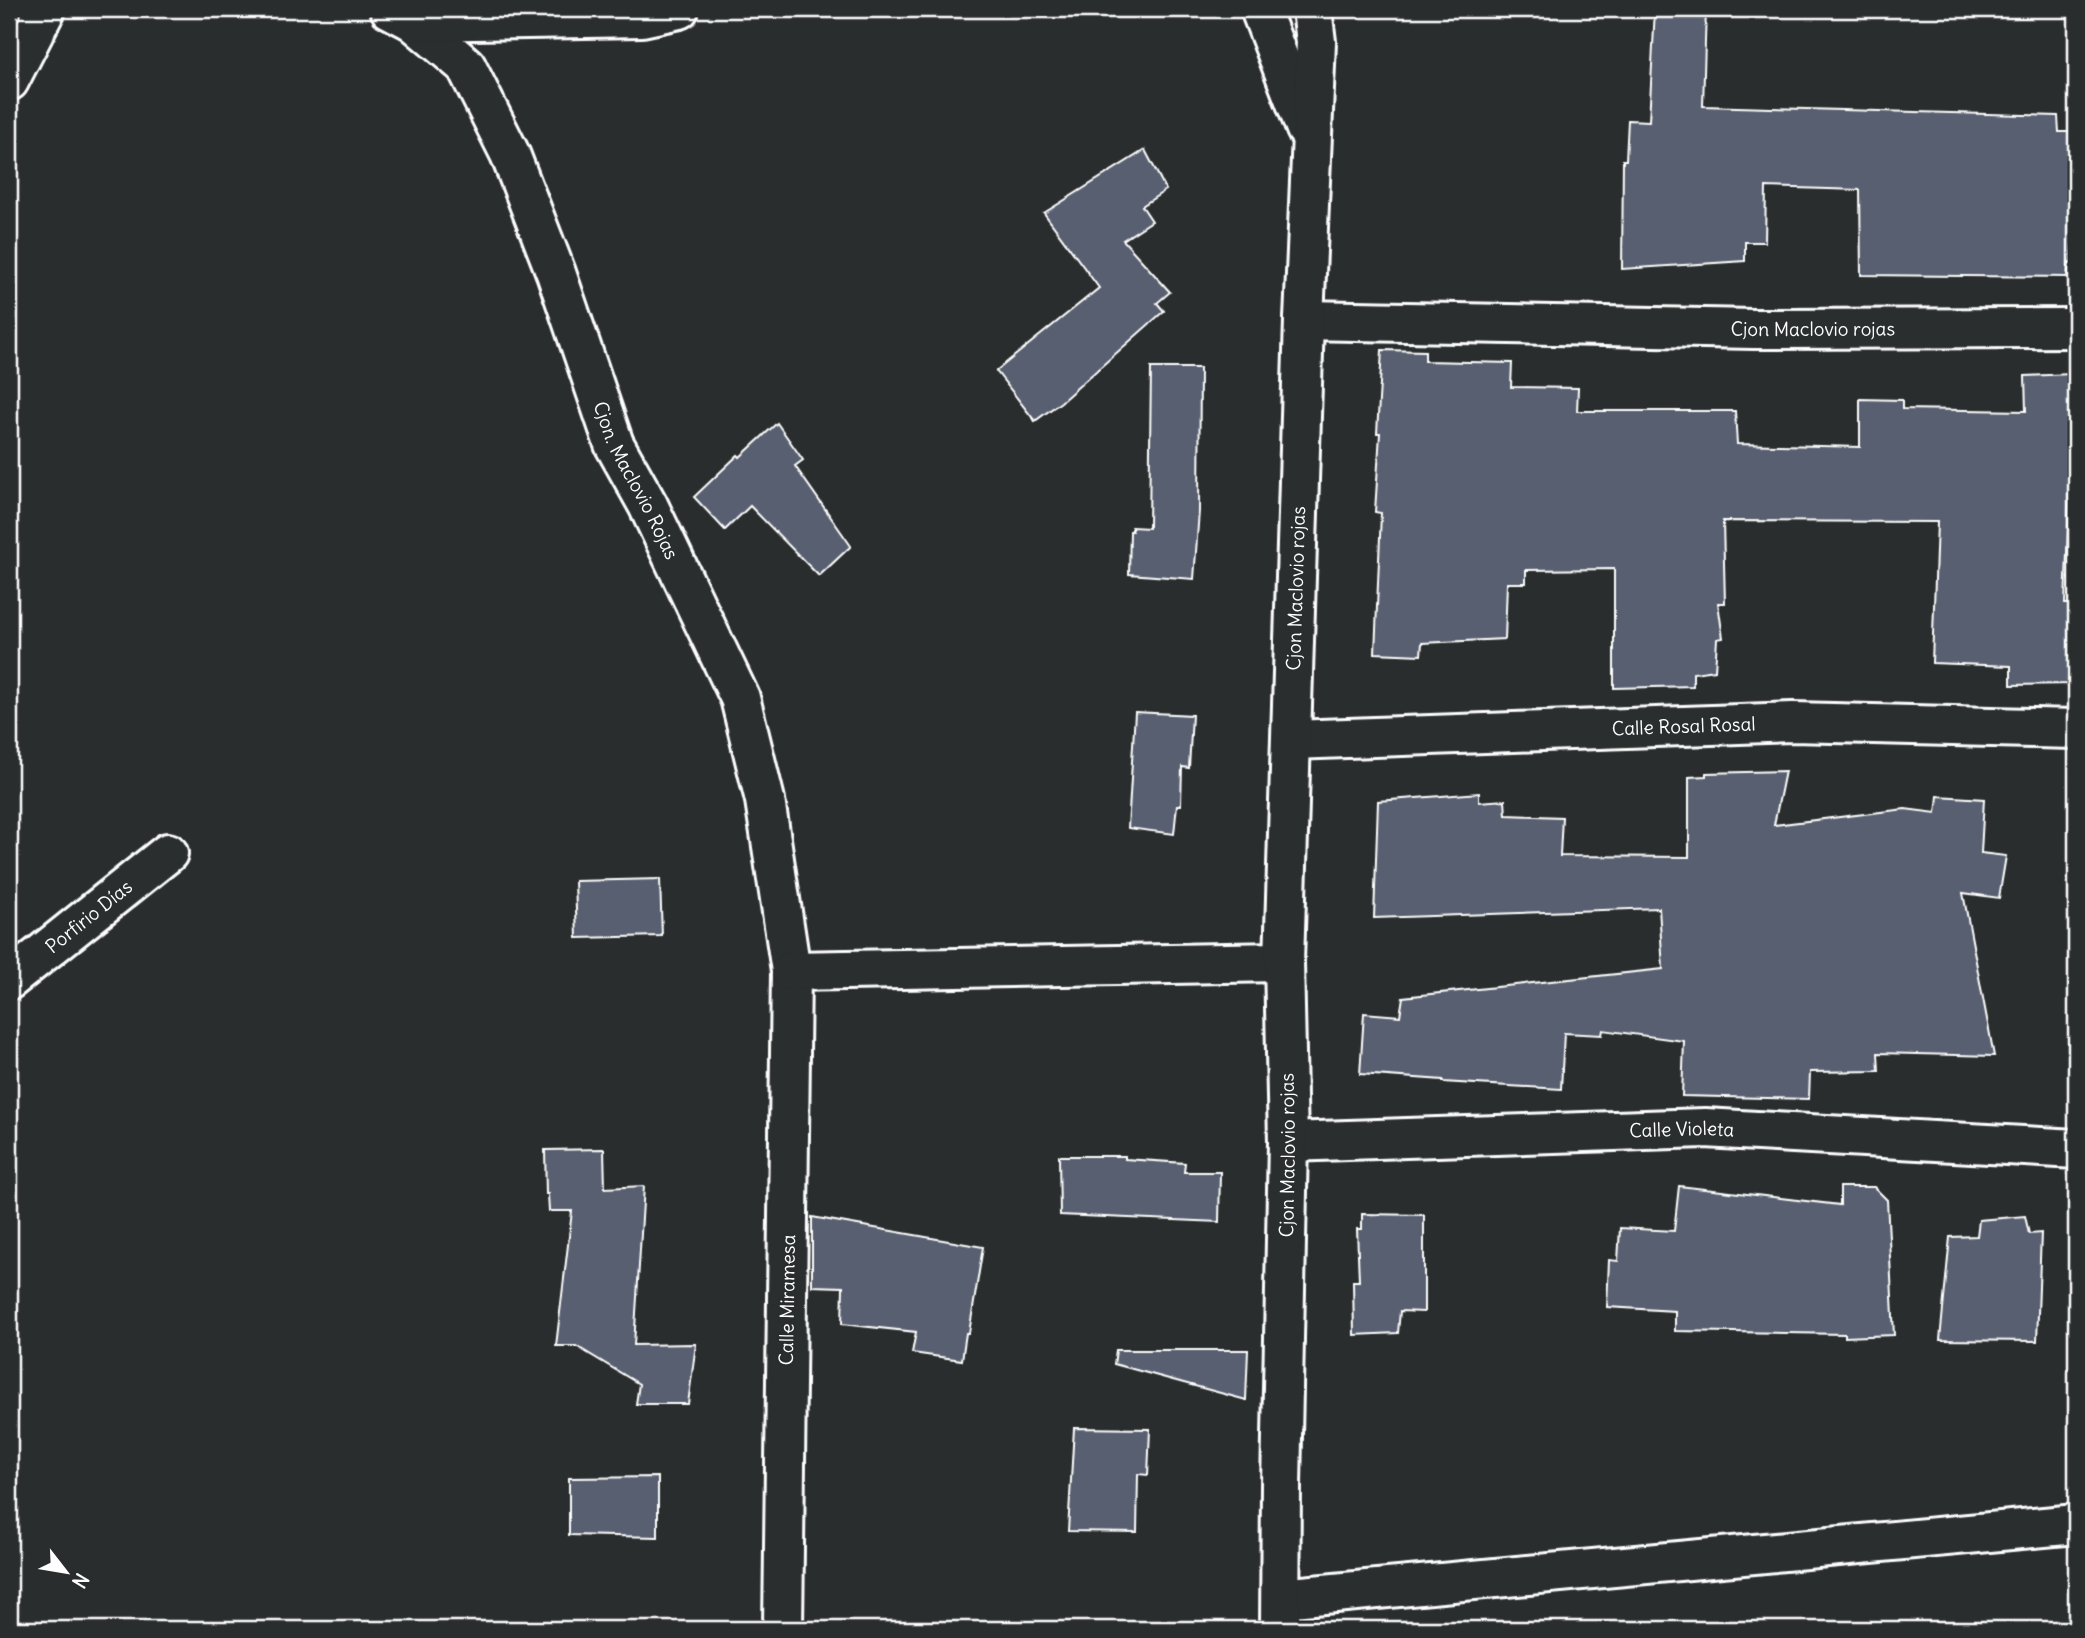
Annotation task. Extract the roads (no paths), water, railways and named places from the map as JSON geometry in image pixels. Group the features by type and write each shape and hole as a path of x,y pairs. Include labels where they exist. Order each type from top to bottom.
{"street":[{"path":"9,81 46,9"},
{"path":"402,15 642,17 679,9"},
{"path":"1260,9 1312,144"},
{"path":"1304,320 1315,42 1312,9"},
{"name":"Cjon. Maclovio Rojas","path":"402,15 466,66 510,154 556,273 614,444 653,516 740,698 765,800 792,971"},
{"name":"Cjon Maclovio rojas","path":"1280,1614 1288,1142 1284,962 1304,320 1754,329 2076,328"},
{"name":"Calle Rosal Rosal","path":"1292,740 1793,722 2076,729"},
{"name":"Porfirio Días","path":"9,980 168,853"},
{"path":"792,971 1284,962"},
{"name":"Calle Miramesa","path":"783,1629 792,971"},
{"name":"Calle Violeta","path":"1288,1142 1705,1128 2076,1149"},
{"path":"1280,1614 2076,1524"}]}
